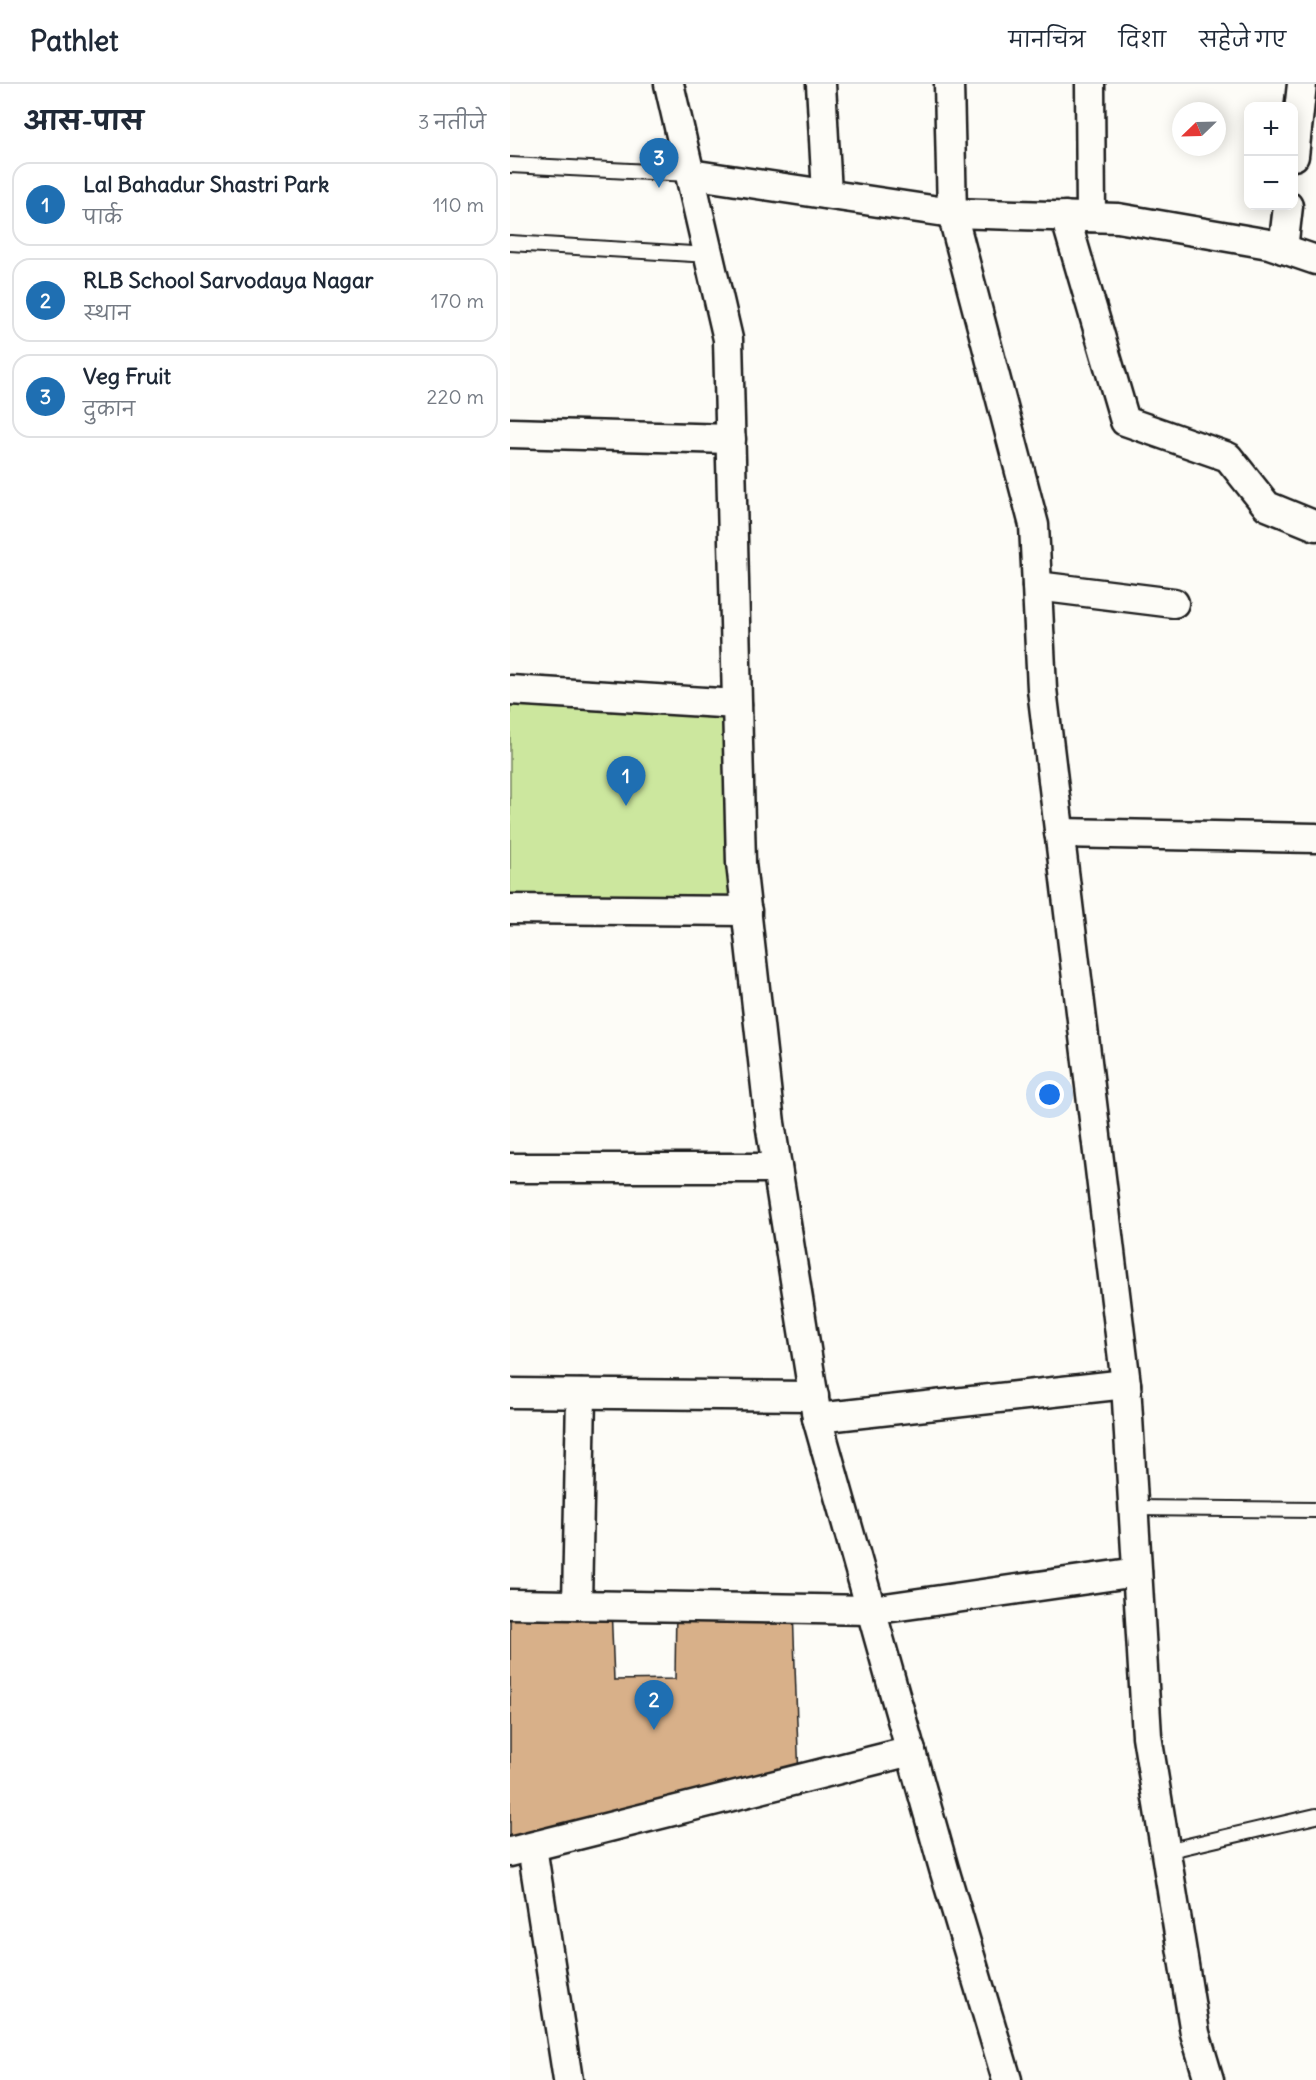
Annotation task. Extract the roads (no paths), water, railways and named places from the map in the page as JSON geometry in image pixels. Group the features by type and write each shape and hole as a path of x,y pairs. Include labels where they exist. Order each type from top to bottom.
{"street":[{"path":"669,84 728,339 741,863 770,1123 815,1407 1006,2080"},
{"path":"821,84 827,194"},
{"path":"949,84 952,213 1034,525 1042,689 1126,1384 1147,1736 1195,2033 1209,2080"},
{"path":"1090,84 1078,217 1125,421 1228,457 1267,506 1316,526"},
{"path":"1301,152 1302,84"},
{"path":"690,174 952,213 1118,218 1269,244 1316,260"},
{"path":"1282,249 1287,210"},
{"path":"510,433 731,439"},
{"path":"1037,586 1174,603"},
{"path":"510,690 737,704"},
{"path":"1059,833 1316,838"},
{"path":"510,909 747,911"},
{"path":"510,1168 777,1168"},
{"path":"510,1393 580,1394 815,1407 1126,1384"},
{"path":"577,1605 580,1394"},
{"path":"510,1604 871,1610 1137,1572"},
{"path":"568,2080 521,1850 911,1751"}],"lane":[{"path":"510,165 690,174"},
{"path":"510,243 709,255"},
{"path":"1133,1508 1316,1514"},
{"path":"1166,1851 1316,1816"}],"place":[{"name":"Veg Fruit","path":"659,188"},
{"name":"Lal Bahadur Shastri Park","path":"626,806"},
{"name":"RLB School Sarvodaya Nagar","path":"654,1730"}]}
